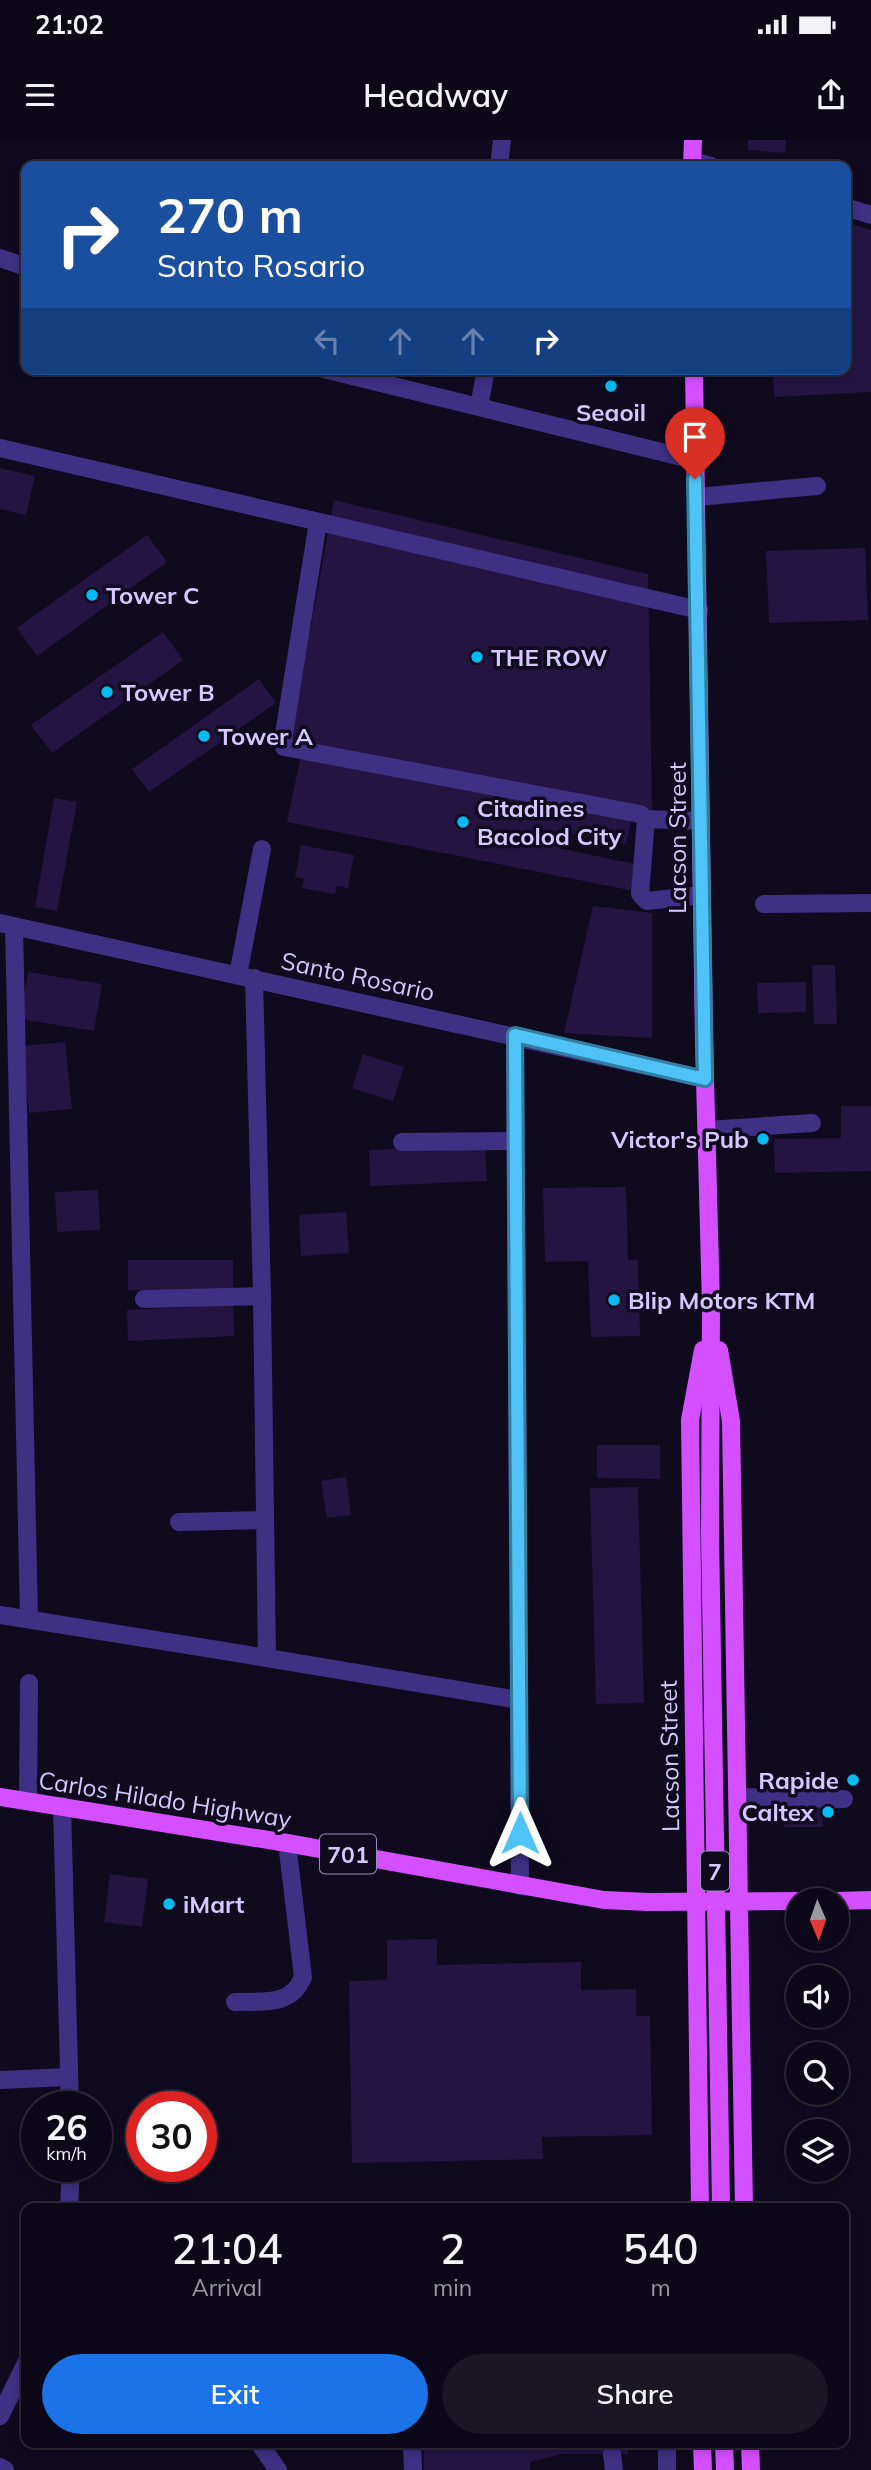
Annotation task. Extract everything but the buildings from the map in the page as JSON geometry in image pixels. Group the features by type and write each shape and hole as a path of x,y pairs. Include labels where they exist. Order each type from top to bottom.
{"main road":[{"path":"692,161 693,140"},
{"name":"Lacson Street","path":"694,375 711,1306 710,1534 721,2203"},
{"name":"Lacson Street","path":"711,1306 731,1421 744,2203"},
{"name":"Lacson Street","path":"699,2203 690,1420 711,1306"},
{"name":"Carlos Hilado Highway","path":"0,1797 287,1843 604,1900 786,1901"},
{"path":"849,1900 871,1900"},
{"path":"702,2448 702,2470"},
{"path":"724,2448 725,2470"},
{"path":"750,2448 751,2470"}],"street":[{"path":"500,161 502,140"},
{"path":"851,209 871,215"},
{"path":"0,258 21,265"},
{"path":"348,375 694,460"},
{"path":"479,407 485,375"},
{"path":"0,447 699,610"},
{"path":"697,497 817,486"},
{"path":"318,522 284,747 640,814 646,818 701,821"},
{"path":"646,818 640,894 647,901 702,895"},
{"path":"262,849 246,977 262,1296 267,1658"},
{"path":"764,904 871,903"},
{"path":"7,925 29,1619"},
{"name":"Santo Rosario","path":"7,925 705,1079"},
{"path":"515,1035 520,1886"},
{"path":"707,1130 812,1123"},
{"path":"402,1142 516,1141"},
{"path":"144,1298 262,1296"},
{"path":"179,1522 265,1520"},
{"path":"0,1615 519,1700"},
{"path":"28,1801 29,1684"},
{"path":"737,1797 844,1799"},
{"path":"62,1806 69,2091"},
{"path":"235,2002 289,1997 299,1989 303,1977 287,1843"},
{"path":"0,2080 69,2077"},
{"path":"69,2203 70,2182"},
{"path":"0,2416 21,2373"},
{"path":"263,2448 278,2470"},
{"path":"412,2448 413,2470"},
{"path":"667,2448 667,2470"},
{"path":"0,2467 5,2470"}],"place":[{"name":"Seaoil","path":"611,386"},
{"name":"Tower C","path":"92,595"},
{"name":"THE ROW","path":"477,657"},
{"name":"Tower B","path":"107,692"},
{"name":"Tower A","path":"204,736"},
{"name":"Citadines Bacolod City","path":"463,822"},
{"name":"Victor's Pub","path":"763,1139"},
{"name":"Blip Motors KTM","path":"614,1300"},
{"name":"Rapide","path":"853,1780"},
{"name":"Caltex","path":"828,1812"},
{"name":"iMart","path":"169,1904"}],"route":[{"path":"520,1833 515,1035 705,1079 695,479"}]}
